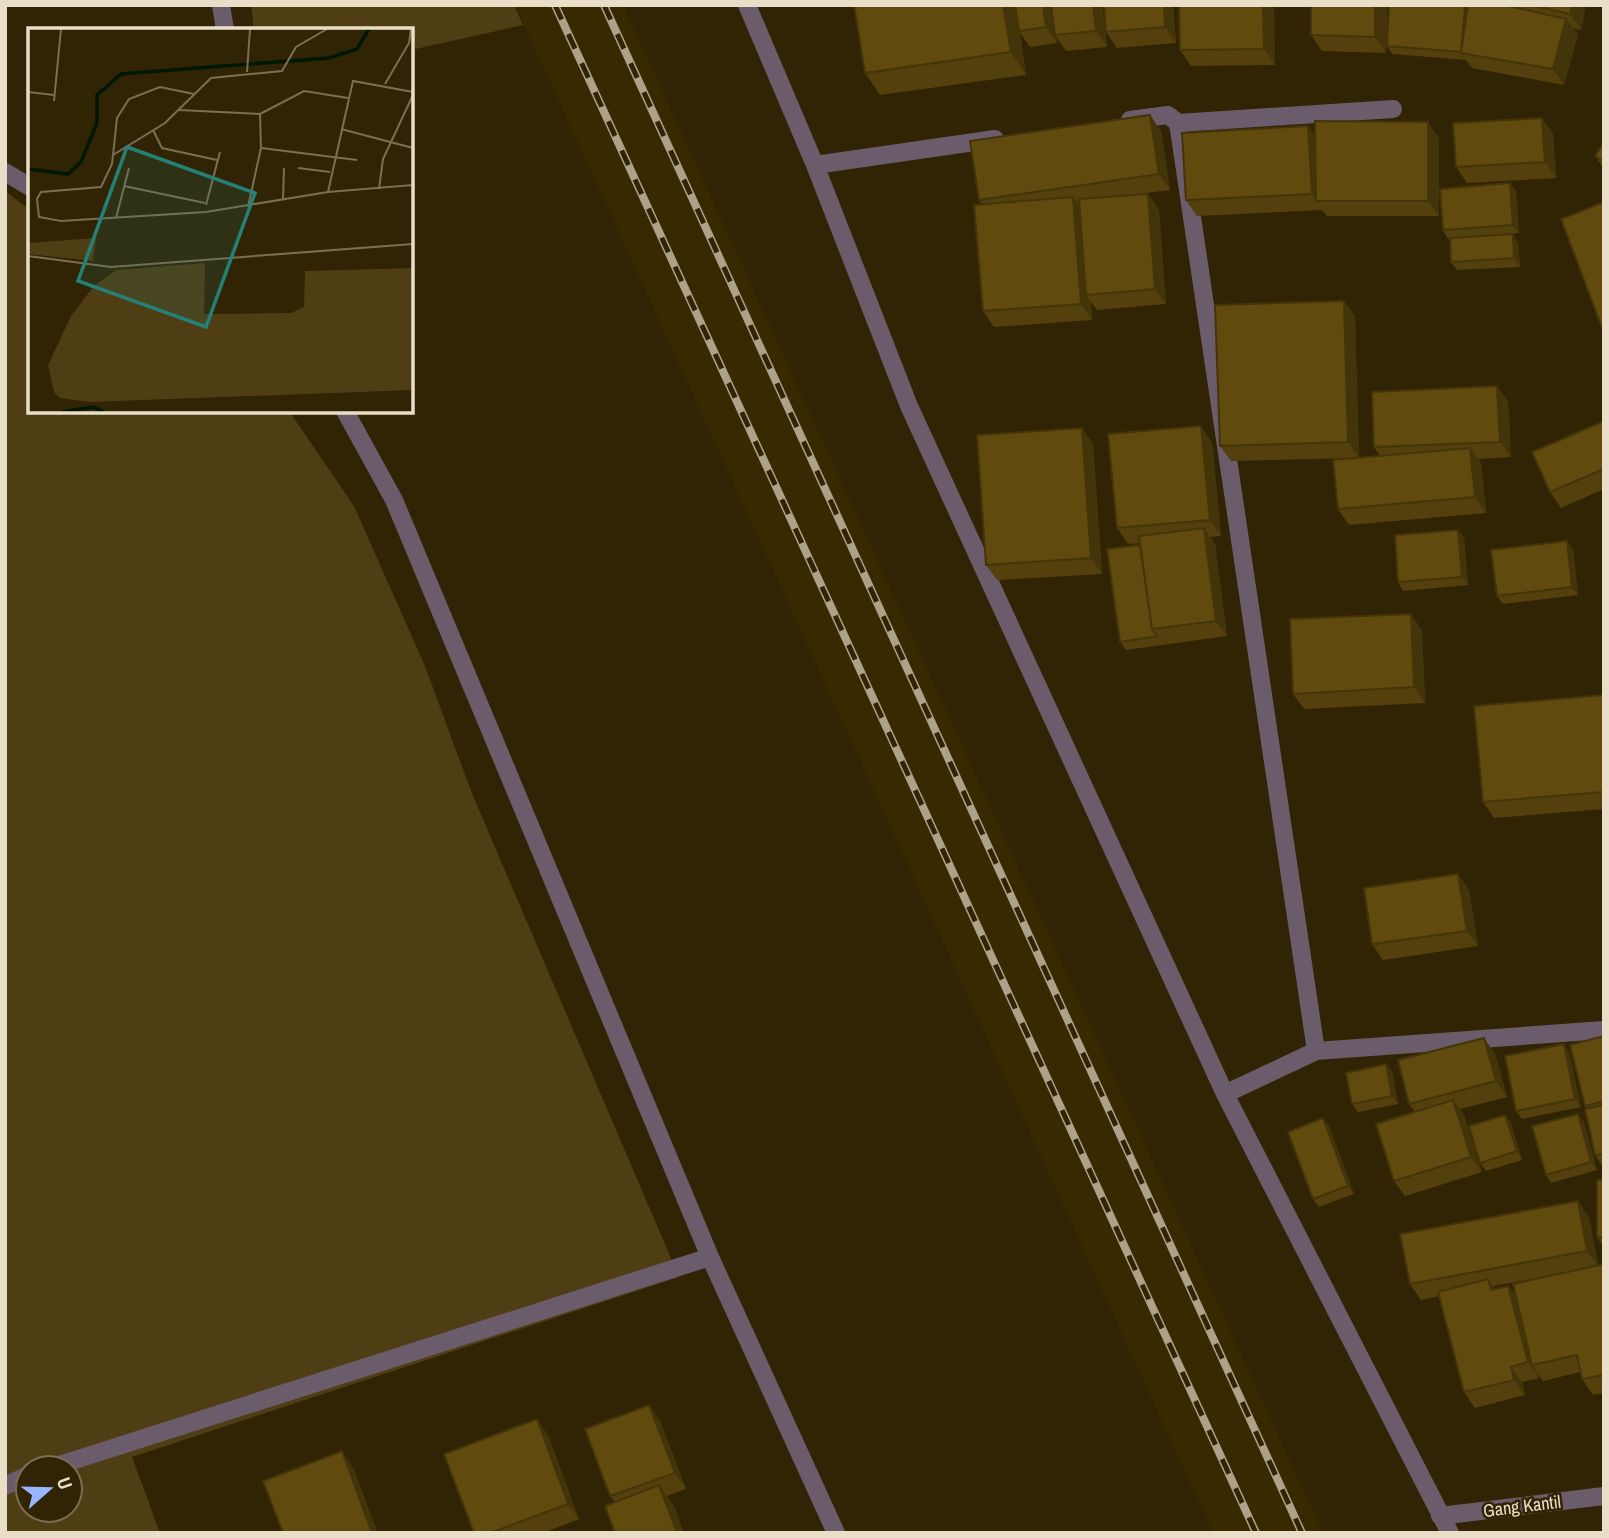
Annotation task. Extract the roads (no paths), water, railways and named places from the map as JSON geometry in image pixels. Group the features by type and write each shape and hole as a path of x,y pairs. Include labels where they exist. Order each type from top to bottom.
{"street":[{"path":"221,5 225,28"},
{"path":"747,5 815,165 909,406 1225,1094 1450,1533"},
{"path":"1178,124 1393,109"},
{"path":"1114,123 1168,115 1178,124 1316,1051"},
{"path":"815,165 1018,136"},
{"path":"5,172 28,186"},
{"path":"346,413 394,500 710,1257 836,1533"},
{"path":"1225,1094 1316,1051 1604,1030"},
{"path":"84,1457 710,1257"},
{"name":"Gang Kantil","path":"1440,1516 1604,1496"}],"railway":[{"path":"555,5 1256,1533"},
{"path":"604,5 1302,1533"}]}
